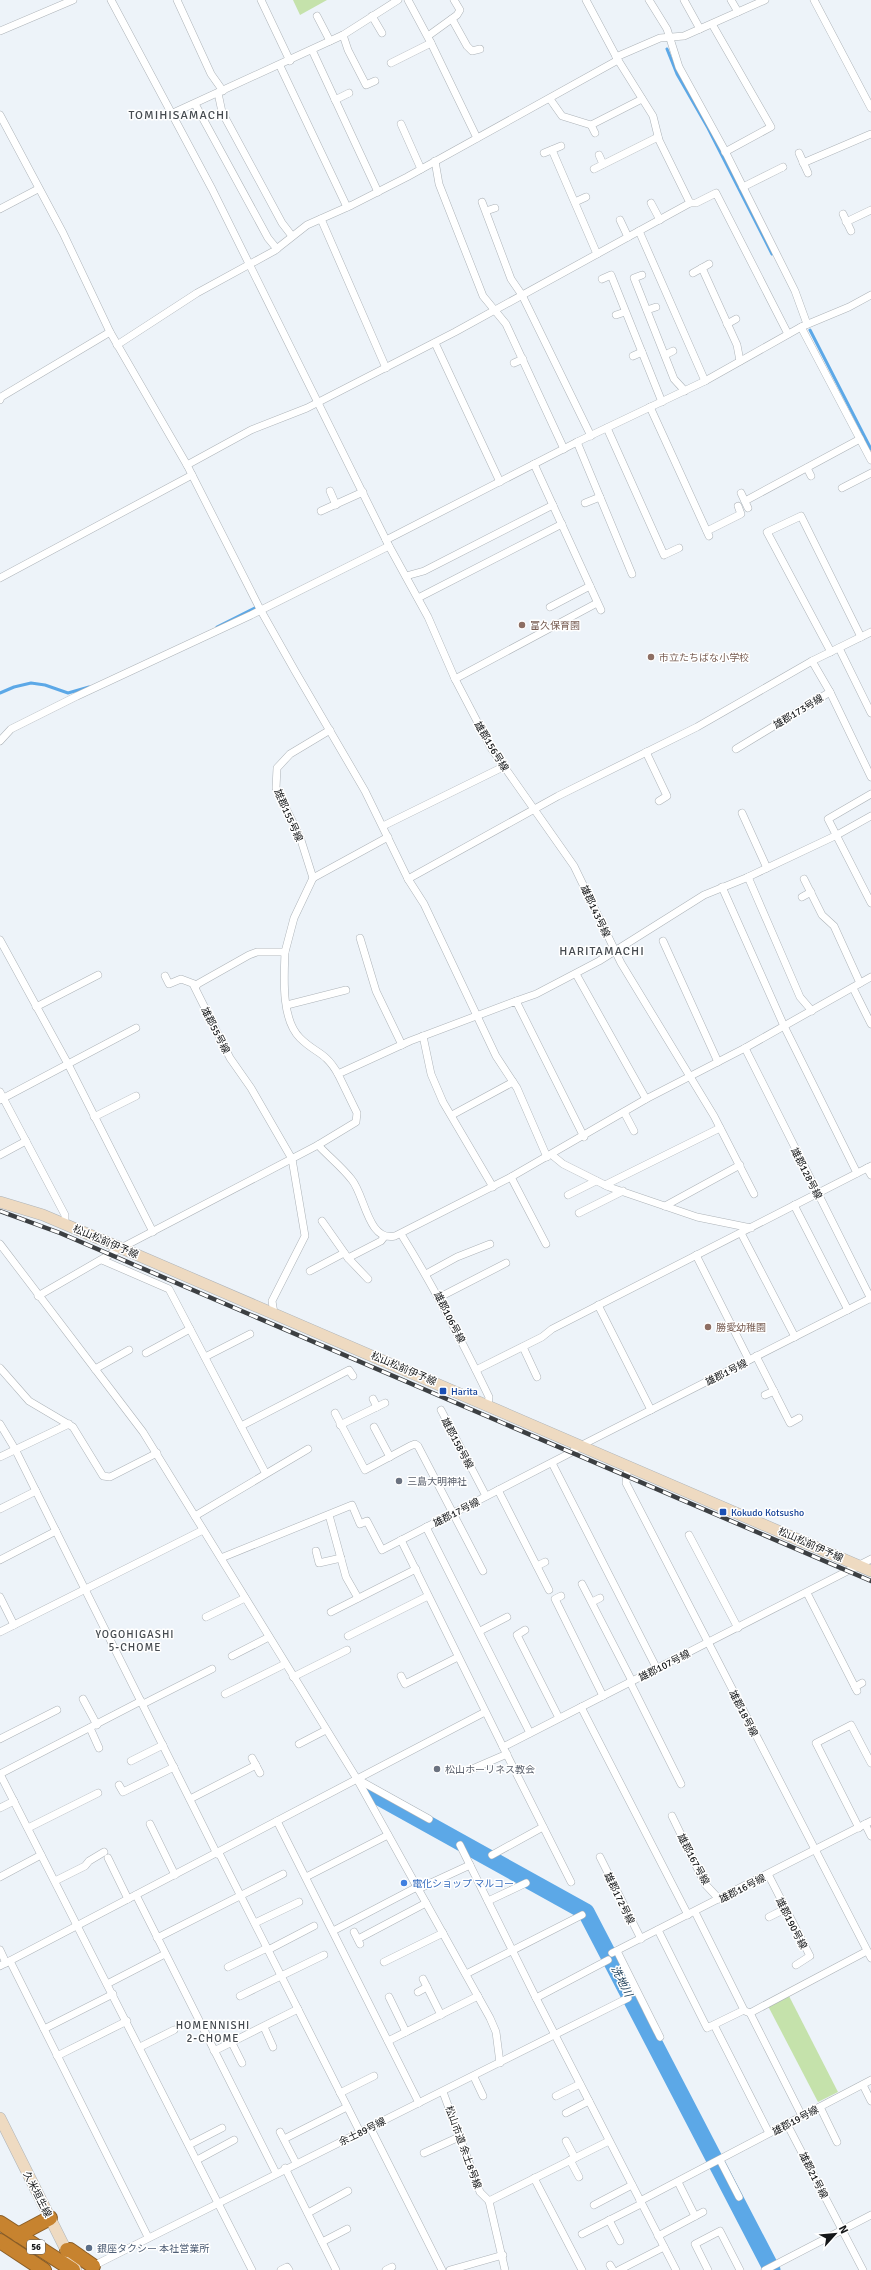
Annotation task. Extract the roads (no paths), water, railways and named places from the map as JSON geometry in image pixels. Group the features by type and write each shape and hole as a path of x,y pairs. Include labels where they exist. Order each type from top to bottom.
{"highway":[{"name":"56","path":"18,2235 50,2218"},
{"name":"56","path":"0,2223 73,2270"},
{"name":"56","path":"0,2241 44,2270"},
{"path":"66,2250 70,2250 92,2266"}],"main road":[{"name":"松山松前伊予線","path":"0,1202 43,1214 488,1404 628,1466 871,1570"},
{"name":"久米垣生線","path":"0,2118 76,2270"}],"street":[{"path":"0,31 73,0"},
{"name":"雄郡156号線","path":"110,0 212,189 388,543 441,644 455,679 491,748 534,810"},
{"path":"177,0 211,74 221,92 222,112 282,222 292,236"},
{"path":"261,0 290,61"},
{"path":"171,114 280,66 343,35 398,0"},
{"path":"408,0 430,39 477,138"},
{"path":"392,63 430,39 452,19 460,10 454,0"},
{"path":"586,0 617,59 653,116 658,137 690,203"},
{"path":"649,0 670,38 679,67 725,152 795,291 804,326 871,460"},
{"path":"684,0 700,29"},
{"path":"731,0 738,12"},
{"path":"117,345 197,292 249,266 276,249 307,225 378,192 550,98 617,59 660,38 684,36 765,0"},
{"path":"814,0 871,108"},
{"path":"317,16 330,41"},
{"path":"372,16 382,33"},
{"path":"452,19 467,46 472,50 480,49"},
{"path":"712,24 772,127 725,152"},
{"path":"343,35 348,50 366,85 375,81"},
{"path":"312,50 378,192"},
{"path":"280,66 347,207"},
{"path":"335,100 349,93"},
{"path":"550,98 562,116 591,125 642,98"},
{"path":"196,104 268,238 276,249"},
{"path":"0,115 38,189 63,233 117,345 187,465 260,609 352,765 408,879 424,904 496,1056 513,1082 550,1156 596,1181 623,1192 697,1217 751,1228"},
{"path":"401,124 420,169"},
{"path":"591,125 595,133"},
{"path":"803,163 871,134"},
{"path":"594,169 658,137"},
{"path":"544,153 561,146"},
{"path":"552,150 597,254"},
{"path":"798,153 808,173"},
{"path":"599,155 603,164"},
{"path":"435,161 442,191 483,296 506,324 564,449"},
{"path":"743,187 783,167"},
{"path":"0,209 38,189"},
{"path":"187,465 251,430 318,403 435,343 690,203 696,203 716,193 788,334"},
{"path":"575,202 586,197"},
{"path":"482,202 514,286 522,295 591,436"},
{"path":"651,203 660,220"},
{"path":"486,211 495,208"},
{"path":"846,222 871,210"},
{"path":"843,214 851,231"},
{"path":"321,219 386,368"},
{"path":"620,220 628,237"},
{"path":"638,231 705,381"},
{"path":"500,252 509,250"},
{"path":"693,273 710,264"},
{"path":"702,268 737,345 740,361"},
{"path":"602,279 610,275 662,402"},
{"path":"642,275 634,278 674,379 685,391"},
{"path":"0,741 11,729 260,609 388,543 534,464 705,381 788,334 849,307 871,295"},
{"path":"647,310 656,307"},
{"path":"616,315 625,312"},
{"path":"727,324 736,319"},
{"path":"0,400 1,397 110,332"},
{"path":"435,343 500,482"},
{"path":"665,355 673,351"},
{"path":"633,356 642,352"},
{"path":"514,363 522,359"},
{"path":"536,409 544,405"},
{"path":"650,407 708,533 741,514 738,506"},
{"path":"607,428 664,555 679,548"},
{"path":"741,493 747,505 807,468 860,439"},
{"path":"577,442 632,574"},
{"path":"534,464 601,610"},
{"path":"807,468 812,476"},
{"path":"842,488 871,473"},
{"path":"0,578 192,475"},
{"path":"330,492 336,504"},
{"path":"321,511 363,492"},
{"path":"585,503 600,497"},
{"path":"406,576 424,571 553,505"},
{"path":"831,652 767,532 800,516 861,637"},
{"path":"418,598 562,524"},
{"path":"550,607 590,586"},
{"path":"455,679 598,602"},
{"path":"408,879 558,796 697,727 812,661 871,632"},
{"path":"839,648 871,714"},
{"name":"雄郡173号線","path":"736,749 830,692 812,661"},
{"path":"830,692 871,777"},
{"name":"雄郡155号線","path":"313,878 300,837 276,788 276,768 290,754 330,730"},
{"path":"646,752 668,796 659,800"},
{"path":"383,826 503,767"},
{"path":"871,794 828,819 838,835 871,902"},
{"name":"雄郡143号線","path":"534,810 574,866 615,952 720,1128 754,1194"},
{"path":"742,813 767,868"},
{"path":"338,1074 423,1036 536,994 615,952 693,901 838,835 871,816"},
{"path":"38,1296 121,1248 318,1145 353,1124 357,1119 354,1107 338,1074 326,1056 300,1038 291,1022 287,1005 285,952 294,918 313,878 388,837"},
{"path":"748,877 800,997 812,1011"},
{"path":"804,879 822,915 834,926 860,983"},
{"path":"722,887 784,1026 857,1173"},
{"path":"802,897 811,892"},
{"path":"360,938 376,991 402,1045"},
{"path":"0,940 68,1064 153,1232"},
{"path":"663,941 718,1062"},
{"path":"165,976 169,984 181,979 197,985 249,955 257,952 285,952"},
{"path":"576,974 646,1099"},
{"path":"36,1007 98,975"},
{"path":"310,1271 381,1241 384,1237 401,1234 493,1187 584,1137 646,1099 745,1048 871,977"},
{"name":"雄郡55号線","path":"197,985 194,986 211,1024 292,1159 305,1236 272,1301 274,1313"},
{"path":"853,988 871,1024"},
{"path":"287,1005 346,990"},
{"path":"516,1001 584,1137"},
{"path":"65,1224 65,1215 1,1097 136,1028"},
{"path":"423,1036 431,1074 444,1102 493,1187"},
{"name":"雄郡128号線","path":"745,1048 871,1299"},
{"path":"452,1115 513,1082"},
{"path":"94,1117 136,1096"},
{"path":"624,1112 634,1131"},
{"path":"605,1185 720,1128"},
{"path":"0,1155 26,1141"},
{"path":"318,1145 352,1180 374,1226 384,1237"},
{"path":"665,1206 740,1165"},
{"path":"476,1370 542,1337 552,1329 869,1167 871,1175"},
{"path":"511,1177 546,1244"},
{"path":"568,1195 596,1181"},
{"path":"579,1213 623,1192"},
{"path":"794,1205 848,1310"},
{"path":"322,1221 346,1255 368,1280"},
{"path":"741,1232 795,1337"},
{"name":"雄郡106号線","path":"401,1234 440,1297 490,1397 488,1404"},
{"path":"0,1244 38,1296 143,1432 357,1779 478,1996 496,2032 500,2063"},
{"path":"426,1274 457,1257 490,1244"},
{"path":"696,1255 750,1360"},
{"path":"102,1260 170,1289 265,1472"},
{"path":"440,1297 506,1263"},
{"path":"472,1280 476,1288"},
{"name":"雄郡1号線","path":"582,1445 871,1299"},
{"path":"598,1306 651,1410"},
{"path":"146,1353 190,1329"},
{"path":"205,1357 250,1334"},
{"path":"523,1347 537,1377"},
{"path":"95,1369 129,1350"},
{"path":"756,1356 790,1423 799,1418"},
{"path":"0,1368 29,1402 68,1424 78,1434 100,1473 106,1478 157,1454"},
{"path":"241,1426 349,1370 353,1376"},
{"path":"765,1395 774,1391"},
{"path":"373,1399 377,1407"},
{"path":"340,1425 385,1403"},
{"name":"雄郡158号線","path":"441,1410 486,1496"},
{"path":"334,1413 365,1470 410,1446 415,1444 418,1446 483,1571"},
{"path":"0,1424 15,1449 190,1799 255,1923 360,2132"},
{"path":"0,1456 68,1424"},
{"path":"374,1427 390,1457"},
{"name":"雄郡17号線","path":"329,1515 352,1505 360,1524 367,1522 382,1550 552,1463 582,1445"},
{"path":"195,1516 265,1472 308,1449"},
{"path":"552,1463 657,1669"},
{"name":"雄郡18号線","path":"628,1466 626,1483 871,1958"},
{"path":"498,1490 549,1590"},
{"path":"0,1509 36,1491"},
{"path":"221,1558 329,1515 346,1577 358,1598"},
{"path":"426,1527 480,1631 530,1733"},
{"path":"0,1632 203,1530"},
{"path":"0,1560 56,1531"},
{"path":"689,1534 738,1628"},
{"path":"401,1540 485,1712 571,1882"},
{"path":"316,1551 319,1563 341,1558"},
{"name":"雄郡107号線","path":"503,1747 871,1559"},
{"path":"537,1566 545,1562"},
{"path":"331,1612 416,1569"},
{"path":"614,1584 621,1581"},
{"path":"582,1584 681,1784"},
{"path":"807,1593 833,1635 856,1689 862,1683"},
{"path":"348,1636 428,1596"},
{"path":"561,1596 555,1599 603,1696"},
{"path":"0,1597 14,1625"},
{"path":"206,1617 245,1598"},
{"path":"592,1602 600,1598"},
{"path":"480,1631 507,1617"},
{"path":"633,1623 640,1619"},
{"path":"525,1630 517,1635 559,1718"},
{"path":"232,1656 269,1637"},
{"path":"293,1677 347,1650"},
{"path":"401,1676 405,1684 458,1657"},
{"path":"225,1694 285,1664"},
{"path":"212,1669 90,1728 0,1774 127,2021 252,2270"},
{"path":"83,1699 97,1725"},
{"path":"581,1707 691,1913 747,2011 802,2116"},
{"path":"0,1739 57,1710"},
{"path":"5,1963 175,1876 485,1712"},
{"path":"871,1763 851,1725 816,1743 871,1836"},
{"path":"90,1728 99,1748"},
{"path":"300,1744 326,1730"},
{"path":"132,1761 163,1745"},
{"path":"470,1770 507,1754"},
{"path":"252,1758 260,1773"},
{"path":"190,1799 256,1765"},
{"path":"119,1785 122,1792 174,1767"},
{"path":"357,1779 429,1820"},
{"path":"28,1828 98,1793"},
{"path":"0,1808 14,1801"},
{"name":"雄郡167号線","path":"675,1817 705,1884 719,1899"},
{"path":"277,1821 419,2103"},
{"path":"150,1824 175,1876"},
{"name":"雄郡16号線","path":"660,2036 614,1952 865,1824"},
{"path":"492,1855 543,1827"},
{"path":"306,1877 388,1835"},
{"path":"460,1845 536,1998 676,2270"},
{"path":"0,1877 41,1855"},
{"path":"55,1881 86,1866 89,1861 106,1856 128,1899"},
{"name":"雄郡172号線","path":"600,1857 640,1939"},
{"path":"332,1931 417,1888 470,1864"},
{"path":"157,1938 283,1874"},
{"name":"雄郡190号線","path":"768,1874 810,1956 796,1965"},
{"path":"488,1901 526,1883"},
{"path":"136,1895 214,2052 276,2172"},
{"path":"255,1923 298,1902"},
{"path":"354,1932 359,1941 426,1903"},
{"path":"769,1917 785,1909"},
{"path":"466,1974 582,1915"},
{"path":"228,1967 314,1926"},
{"path":"658,1930 707,2028 747,2011 867,1951"},
{"path":"384,1962 442,1933"},
{"path":"0,1950 5,1963 44,2029 58,2056 148,2238"},
{"path":"107,1984 165,1954"},
{"path":"240,1996 324,1955"},
{"path":"536,1998 608,1960"},
{"path":"423,1979 441,2015"},
{"path":"418,1992 427,1987"},
{"path":"44,2029 113,1994"},
{"path":"388,2041 478,1996"},
{"name":"余土89号線","path":"92,2266 218,2203 276,2172 474,2077 628,1998"},
{"path":"389,2003 406,2032"},
{"path":"214,2052 298,2009"},
{"path":"58,2056 127,2021"},
{"path":"714,2025 769,2133"},
{"path":"264,2027 274,2047"},
{"path":"140,2047 174,2030"},
{"path":"232,2042 242,2063"},
{"path":"340,2093 374,2076"},
{"path":"474,2077 483,2096"},
{"name":"雄郡19号線","path":"586,2234 678,2182 871,2080"},
{"path":"556,2096 580,2084"},
{"path":"863,2084 871,2101"},
{"name":"松山市道 余土8号線","path":"443,2092 480,2192 489,2201 506,2270"},
{"path":"566,2113 589,2101"},
{"path":"820,2107 837,2142"},
{"path":"284,2140 347,2108"},
{"name":"雄郡21号線","path":"787,2124 863,2270"},
{"path":"370,2127 442,2270"},
{"path":"189,2145 222,2128"},
{"path":"280,2132 296,2163"},
{"path":"424,2153 459,2137"},
{"path":"197,2160 234,2140"},
{"path":"566,2141 579,2177"},
{"path":"489,2201 609,2141"},
{"path":"717,2161 739,2197"},
{"path":"286,2168 336,2270"},
{"path":"534,2178 582,2270"},
{"path":"678,2182 695,2216"},
{"path":"594,2205 632,2186"},
{"path":"308,2213 348,2191"},
{"path":"658,2236 703,2212"},
{"path":"769,2268 871,2215"},
{"path":"609,2220 620,2241"},
{"path":"322,2242 347,2229"},
{"path":"708,2270 695,2244 720,2231 740,2270"},
{"path":"618,2270 664,2247"},
{"path":"450,2270 503,2255"},
{"path":"281,2270 287,2267 289,2270"}],"waterway":[{"path":"667,49 677,74 708,128 772,254"},
{"path":"810,330 871,449"},
{"path":"217,627 257,607"},
{"path":"0,693 14,687 31,683 45,685 68,693 89,687"},
{"name":"洗地川","path":"370,1792 586,1912 772,2270"}],"railway":[{"path":"0,1211 60,1233 871,1581"}],"place":[{"name":"富久保育園","path":"522,625"},
{"name":"市立たちばな小学校","path":"651,657"},
{"name":"勝愛幼稚園","path":"708,1327"},
{"name":"Harita","path":"443,1391"},
{"name":"三島大明神社","path":"399,1481"},
{"name":"Kokudo Kotsusho","path":"723,1512"},
{"name":"松山ホーリネス教会","path":"437,1769"},
{"name":"電化ショップ マルコー","path":"404,1883"},
{"name":"銀座タクシー 本社営業所","path":"89,2248"}],"district":[{"name":"TOMIHISAMACHI","path":"179,115"},
{"name":"HARITAMACHI","path":"602,951"},
{"name":"YOGOHIGASHI 5-CHOME","path":"135,1640"},
{"name":"HOMENNISHI 2-CHOME","path":"213,2031"}]}
